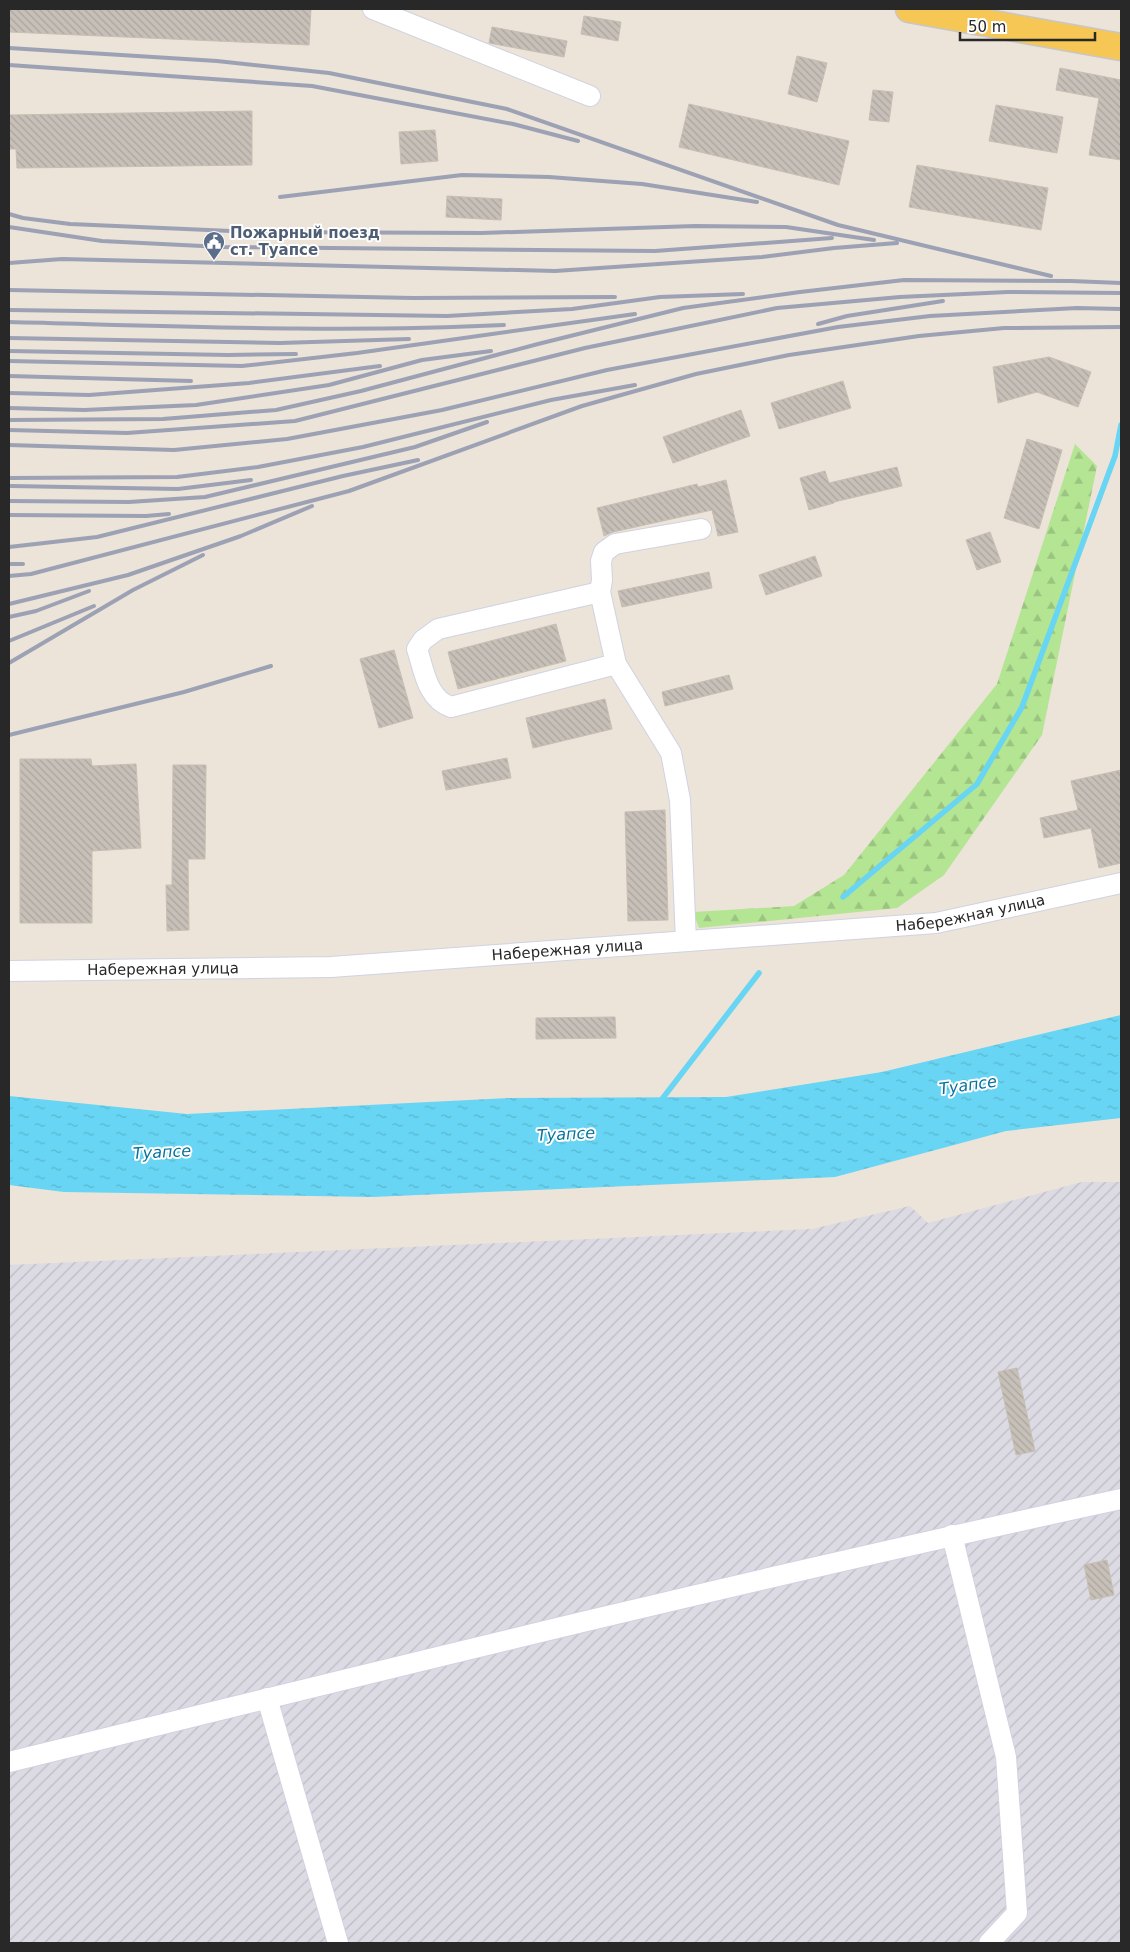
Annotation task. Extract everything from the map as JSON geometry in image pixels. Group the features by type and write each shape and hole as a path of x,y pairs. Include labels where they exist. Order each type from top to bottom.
{"main road":[{"path":"909,9 987,16 1121,47"}],"street":[{"path":"373,9 590,96"},
{"path":"686,941 680,800 672,753 616,664 600,592 604,552 615,544 701,529"},
{"path":"600,592 438,629 423,640 417,648 430,690 442,704 451,707 616,664"},
{"name":"Набережная улица","path":"9,972 331,967 936,923 1121,883"},
{"path":"9,1762 267,1698 952,1535 1121,1499"},
{"path":"952,1535 1006,1757 1017,1913 989,1943"},
{"path":"267,1698 338,1943"}],"shaded area":[{"path":"1082,1182 1121,1182 1121,1943 9,1943 9,1265 812,1229 910,1206 928,1223"}],"green space":[{"path":"1075,444 1097,466 1042,735 944,875 897,908 699,928 693,912 794,906 844,875 997,684"}],"water":[{"name":"Туапсе","path":"1121,1015 1121,1118 1006,1131 835,1177 372,1197 64,1192 9,1185 9,1096 187,1114 509,1098 726,1097 882,1072"}],"building":[{"path":"9,9 311,9 309,45 9,32"},
{"path":"584,16 621,22 618,41 581,34"},
{"path":"492,27 567,41 564,57 489,43"},
{"path":"797,56 827,63 817,102 788,94"},
{"path":"1060,68 1121,80 1121,160 1089,155 1099,98 1056,90"},
{"path":"873,90 893,92 889,122 869,120"},
{"path":"689,104 849,141 839,185 679,147"},
{"path":"996,105 1063,117 1057,153 989,141"},
{"path":"252,111 252,165 17,168 16,149 9,149 9,115"},
{"path":"435,130 438,161 401,164 399,132"},
{"path":"917,165 1048,188 1041,230 909,207"},
{"path":"447,196 502,199 501,220 446,217"},
{"path":"1049,357 1091,372 1078,407 1037,392 998,403 993,367"},
{"path":"843,381 851,408 779,429 771,403"},
{"path":"741,410 750,436 673,463 663,437"},
{"path":"1027,439 1062,450 1039,529 1004,518"},
{"path":"897,467 902,486 809,510 800,478 825,471 829,483"},
{"path":"726,480 738,532 718,536 712,510 613,532 604,536 597,508 697,484 698,487"},
{"path":"990,532 1001,562 977,570 966,540"},
{"path":"815,556 822,576 766,595 759,575"},
{"path":"709,572 712,588 622,607 618,591"},
{"path":"556,624 566,661 458,689 448,652"},
{"path":"394,650 413,718 379,728 360,659"},
{"path":"729,675 733,689 665,706 662,692"},
{"path":"605,699 612,729 533,748 526,718"},
{"path":"507,758 511,778 446,790 442,771"},
{"path":"20,759 91,759 92,766 136,764 141,848 92,851 92,923 20,923"},
{"path":"173,765 206,765 205,859 188,859 189,930 167,931 166,885 172,885"},
{"path":"1121,770 1121,863 1099,868 1091,828 1044,838 1040,818 1078,810 1071,781"},
{"path":"665,810 668,920 628,921 625,812"},
{"path":"615,1017 616,1038 536,1039 536,1018"},
{"path":"1017,1368 1035,1451 1016,1455 998,1372"},
{"path":"1107,1560 1114,1595 1091,1600 1084,1565"}],"waterway":[{"path":"843,897 977,784 1022,707 1115,456 1121,425"},
{"path":"659,1103 759,973"}],"railway":[{"path":"9,48 217,61 329,73 507,109 838,225 1051,276"},
{"path":"9,65 312,86 513,124 578,141"},
{"path":"280,197 462,175 549,177 642,184 757,202"},
{"path":"9,214 23,218 70,224 254,232 482,233 695,226 786,227 874,240"},
{"path":"9,227 102,241 222,247 655,251 832,238"},
{"path":"9,263 62,259 555,271 762,257 834,248 897,243"},
{"path":"9,420 163,419 276,410 361,391 683,308 800,292 904,280 1121,283"},
{"path":"9,290 413,298 615,297"},
{"path":"9,430 127,433 295,421 585,348 777,308 900,297 1008,292 1121,293"},
{"path":"9,310 447,316 572,309 660,297 743,294"},
{"path":"818,324 847,316 943,301"},
{"path":"9,445 174,450 287,439 442,410 607,370 838,327 930,316 1077,308 1121,309"},
{"path":"9,361 242,366 357,353 635,314"},
{"path":"9,322 318,329 504,325"},
{"path":"9,576 31,574 349,491 582,406 696,374 789,355 919,336 1004,328 1121,327"},
{"path":"9,338 280,343 409,339"},
{"path":"9,351 228,355 296,354"},
{"path":"9,408 84,410 196,405 329,385 422,360 491,351"},
{"path":"9,393 89,395 249,383 380,366"},
{"path":"9,376 191,381"},
{"path":"9,478 177,477 258,467 363,447 551,400 635,385"},
{"path":"9,501 129,502 205,497 415,447 487,422"},
{"path":"9,547 97,537 343,476 418,460"},
{"path":"11,486 178,489 251,480"},
{"path":"9,604 128,575 241,536 312,506"},
{"path":"9,515 146,516 169,514"},
{"path":"9,663 133,590 203,555"},
{"path":"9,564 23,564"},
{"path":"9,617 36,611 89,591"},
{"path":"9,641 94,606"},
{"path":"9,735 184,692 271,666"}],"place":[{"name":"Пожарный поезд ст. Туапсе","path":"214,261"}]}
